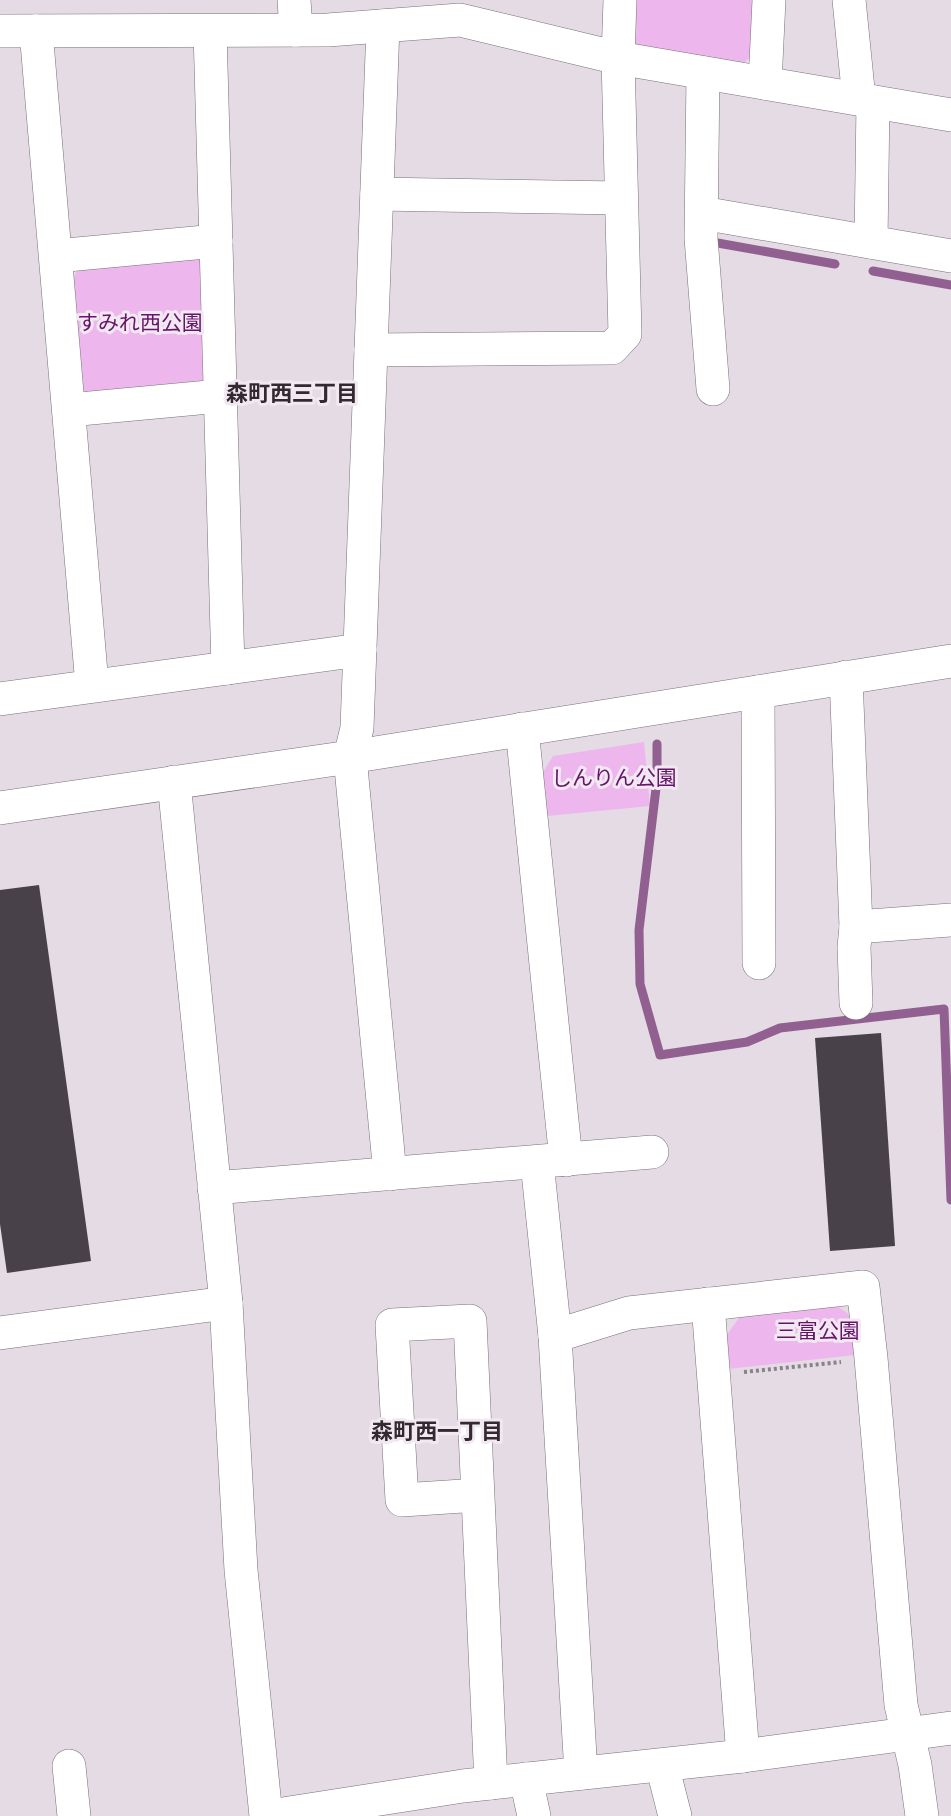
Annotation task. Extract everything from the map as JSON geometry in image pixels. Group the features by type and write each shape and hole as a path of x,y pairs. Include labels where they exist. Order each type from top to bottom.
{"street":[{"path":"371,350 612,348 625,334 618,58 620,0"},
{"path":"765,83 769,0"},
{"path":"849,0 866,101 871,242"},
{"path":"0,31 210,31 295,15 383,26 460,20 618,58 951,115"},
{"path":"383,26 357,728 350,757 390,1174"},
{"path":"36,31 92,685"},
{"path":"210,31 228,668"},
{"path":"703,73 703,284 713,389"},
{"path":"377,194 621,198"},
{"path":"702,213 951,256"},
{"path":"56,256 216,241"},
{"path":"69,410 220,396"},
{"path":"0,699 360,650"},
{"path":"0,808 350,757 951,661"},
{"path":"846,677 856,927 854,947 856,1003"},
{"path":"758,692 759,963"},
{"path":"522,729 552,1161 555,1336 581,1773"},
{"path":"174,782 226,1303 241,1570 268,1816 491,1783 742,1756 951,1728"},
{"path":"856,927 951,920"},
{"path":"214,1188 652,1152"},
{"path":"555,1336 629,1313 863,1287 901,1705 915,1765 922,1816"},
{"path":"0,1333 226,1303"},
{"path":"708,1304 742,1756"},
{"path":"478,1495 402,1500 392,1325 470,1321 478,1495 491,1783"},
{"path":"662,1765 675,1816"},
{"path":"69,1766 74,1816"},
{"path":"526,1779 534,1816"}],"path":[{"path":"714,1375 871,1358"}],"green space":[{"path":"633,0 753,0 751,57 740,65 631,44"},
{"name":"すみれ西公園","path":"194,254 201,261 204,379 198,388 92,398 83,390 73,278 81,265"},
{"name":"しんりん公園","path":"644,742 650,806 547,816 542,774 553,756"},
{"name":"三富公園","path":"831,1302 853,1317 855,1355 728,1369 724,1339 743,1312"}],"building":[{"path":"39,885 91,1261 7,1273 0,1224 0,890"},
{"path":"881,1033 895,1246 830,1251 815,1038"}],"waterway":[{"path":"712,242 835,264"},
{"path":"873,271 951,285"},
{"path":"657,744 657,780 639,930 640,984 660,1055 747,1042 780,1028 944,1009 951,1200"}],"district":[{"name":"森町西三丁目","path":"292,393"},
{"name":"森町西一丁目","path":"437,1431"}]}
